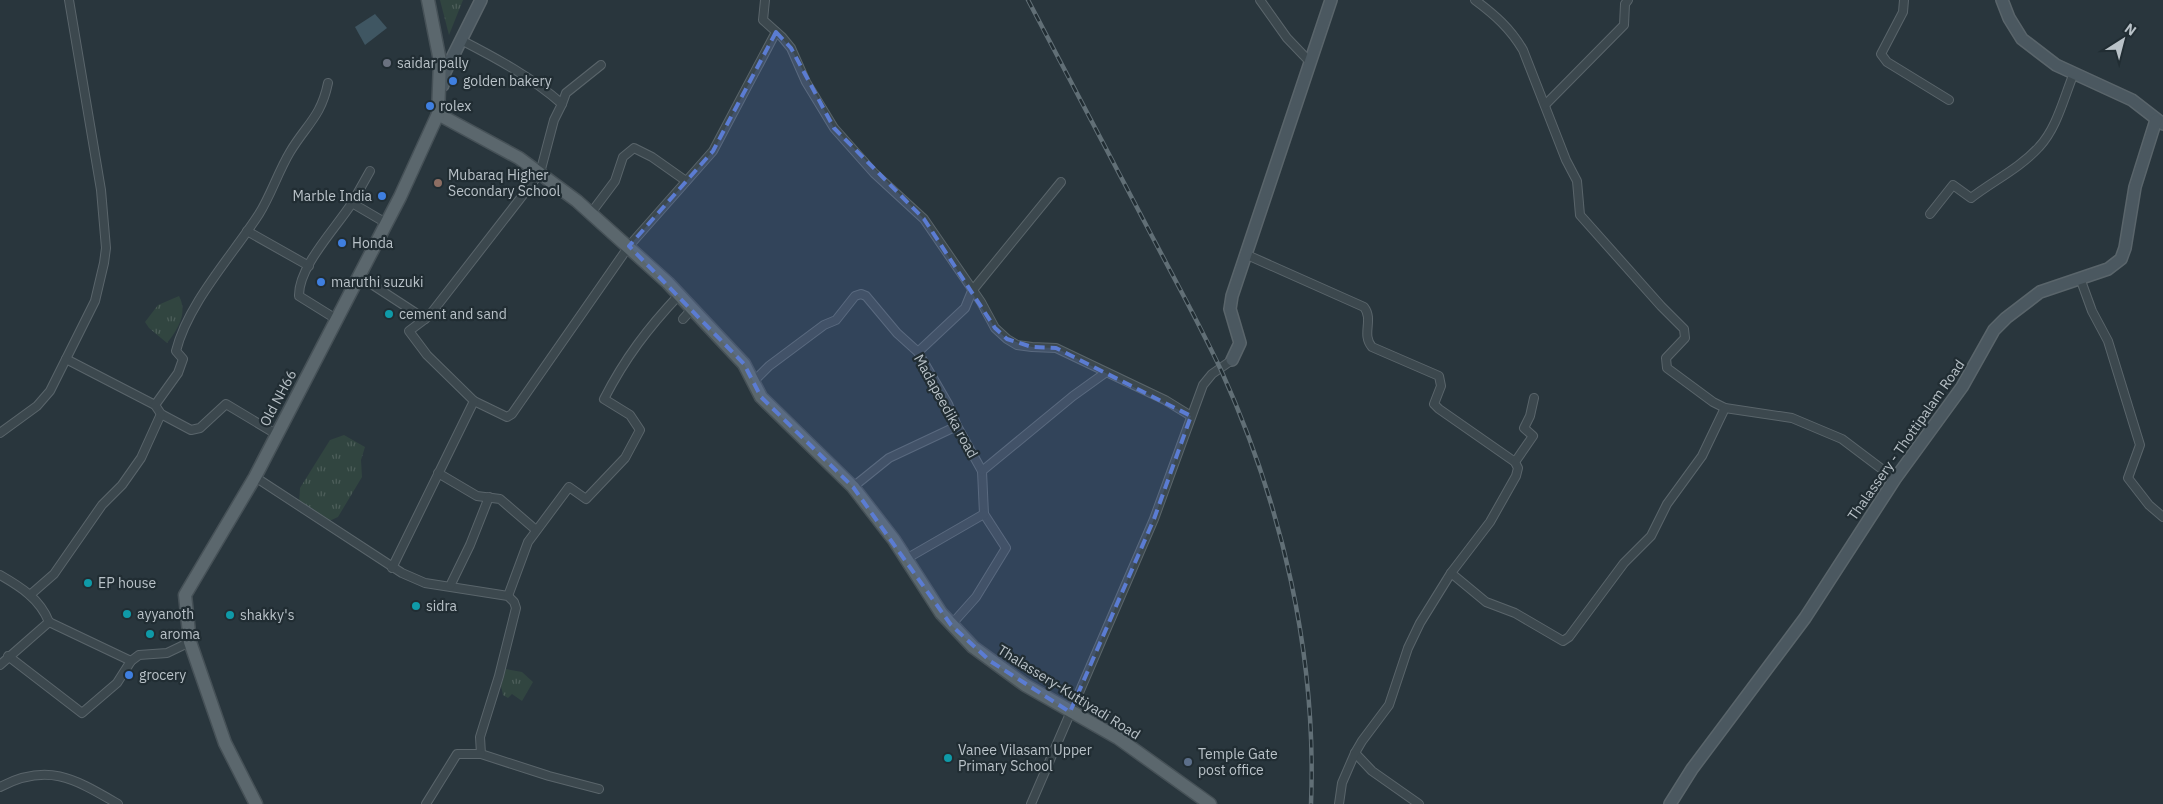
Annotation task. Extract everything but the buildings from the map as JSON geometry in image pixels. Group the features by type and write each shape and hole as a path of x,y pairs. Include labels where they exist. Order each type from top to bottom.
{"main road":[{"name":"Old NH66","path":"256,804 225,743 190,642 185,595 254,477 386,223 438,114 440,62 428,0"},
{"path":"438,114 445,72 481,0"},
{"path":"1232,360 1240,343 1232,319 1231,303 1245,254 1332,0"},
{"path":"2002,0 2009,18 2022,38 2056,65 2132,100 2159,122"},
{"name":"Thalassery-Kuttiyadi Road","path":"438,114 519,158 540,173 629,246 679,295 744,364 761,397 853,487 952,625 990,661 1070,712 1118,738 1210,804"},
{"name":"Thalassery - Thottipalam Road","path":"1670,804 1692,769 1805,618 1895,479 1962,387 1994,330 2006,318 2040,292 2108,269 2120,259 2125,248 2135,187 2159,122"}],"street":[{"path":"0,433 37,406 50,391 95,302 106,248 100,190 69,0"},
{"path":"765,0 763,20 790,48 806,82 834,128 874,173 924,219 995,328 1007,340 1032,347 1056,348 1165,400 1191,416"},
{"path":"1260,0 1287,38 1310,62"},
{"path":"1475,0 1498,17 1513,33 1523,50 1566,160 1577,181 1580,215 1661,306 1684,328 1685,338 1666,358 1668,368 1713,402 1725,408 1792,418 1842,439 1895,479"},
{"path":"1545,105 1624,25 1625,4 1628,0"},
{"path":"1904,0 1903,12 1881,54 1887,62 1949,100"},
{"path":"601,65 566,93 554,120 540,173 513,205 450,290 425,319 410,331 427,355 474,401 497,414 507,417 512,414 629,246 713,151 776,32"},
{"path":"462,40 506,65 562,104"},
{"path":"1930,214 1953,185 1971,198 1999,180 2039,147 2054,124 2074,73"},
{"path":"155,405 178,373 183,359 176,350 181,331 218,272 260,212 290,152 318,115 328,83"},
{"path":"591,213 615,181 624,157 634,148 652,157 686,181"},
{"path":"336,319 299,296 298,286 308,266 352,203 370,171"},
{"path":"918,352 965,308 972,291 1061,182"},
{"path":"352,203 386,223"},
{"path":"247,231 308,266"},
{"path":"1245,254 1364,307 1368,312 1369,320 1366,333 1367,341 1372,347 1439,376 1440,386 1434,404 1439,410 1515,462 1518,468 1516,476 1490,522 1431,603 1408,648 1389,705 1355,753 1342,783 1339,804"},
{"path":"358,276 425,319"},
{"path":"2080,278 2092,311 2108,341 2140,445 2128,478 2143,498 2163,518"},
{"name":"Madapeedika road","path":"753,382 769,366 824,325 836,320 855,296 861,294 866,296 898,333 918,352 948,404 957,426 982,471 984,514"},
{"path":"508,596 525,548 536,530 569,488 586,499 625,458 640,430 630,415 604,399 621,365 653,322 679,295"},
{"path":"683,319 692,309"},
{"path":"66,359 155,405 161,414 191,430 200,428 226,404 276,434"},
{"path":"1031,804 1154,519 1202,385 1208,378 1232,360"},
{"path":"982,471 1073,396 1105,373"},
{"path":"1515,462 1533,436 1524,428 1530,416 1534,398"},
{"path":"392,568 474,401"},
{"path":"1451,573 1486,602 1514,613 1563,642 1569,637 1624,562 1651,536 1666,504 1702,456 1725,408"},
{"path":"30,595 54,574 102,504 122,485 141,458 161,414"},
{"path":"853,487 889,458 957,426"},
{"path":"438,473 477,496 500,499 536,530"},
{"path":"254,477 392,568 426,583 508,596 514,602 516,608 499,676 480,737 481,754"},
{"path":"450,586 470,545 488,497"},
{"path":"906,559 984,514 1006,548 976,597 952,625"},
{"path":"0,575 30,595 45,612 49,622 132,661"},
{"path":"0,665 49,622"},
{"path":"8,656 82,713 116,683 132,661 139,655 167,653 190,642"},
{"path":"1355,753 1372,771 1419,804"},
{"path":"426,804 457,754 481,754 549,776 599,789"},
{"path":"0,787 26,775 48,774 73,780 118,804"}],"highlighted area":[{"path":"776,32 791,48 834,128 924,219 995,328 1007,339 1032,347 1056,348 1191,416 1154,519 1070,712 990,661 951,625 853,487 761,397 744,364 629,246 713,151"}],"green space":[{"path":"440,0 463,0 449,35"},
{"path":"179,296 182,302 182,315 175,332 167,343 149,328 145,322 158,305"},
{"path":"344,435 365,447 361,460 362,477 338,517 327,522 299,503 300,488 330,440"},
{"path":"506,669 522,672 533,682 522,701 512,694 508,698 503,695 501,686"}],"water":[{"path":"375,14 387,28 365,45 355,27"}],"railway":[{"path":"1028,0 1212,351 1243,421 1262,474 1278,527 1301,637 1308,692 1311,804"}],"place":[{"name":"saidar pally","path":"387,63"},
{"name":"golden bakery","path":"453,81"},
{"name":"rolex","path":"430,106"},
{"name":"Mubaraq Higher Secondary School","path":"438,183"},
{"name":"Marble India","path":"382,196"},
{"name":"Honda","path":"342,243"},
{"name":"maruthi suzuki","path":"321,282"},
{"name":"cement and sand","path":"389,314"},
{"name":"EP house","path":"88,583"},
{"name":"sidra","path":"416,606"},
{"name":"ayyanoth","path":"127,614"},
{"name":"shakky's","path":"230,615"},
{"name":"aroma","path":"150,634"},
{"name":"grocery","path":"129,675"},
{"name":"Vanee Vilasam Upper Primary School","path":"948,758"},
{"name":"Temple Gate post office","path":"1188,762"}]}
